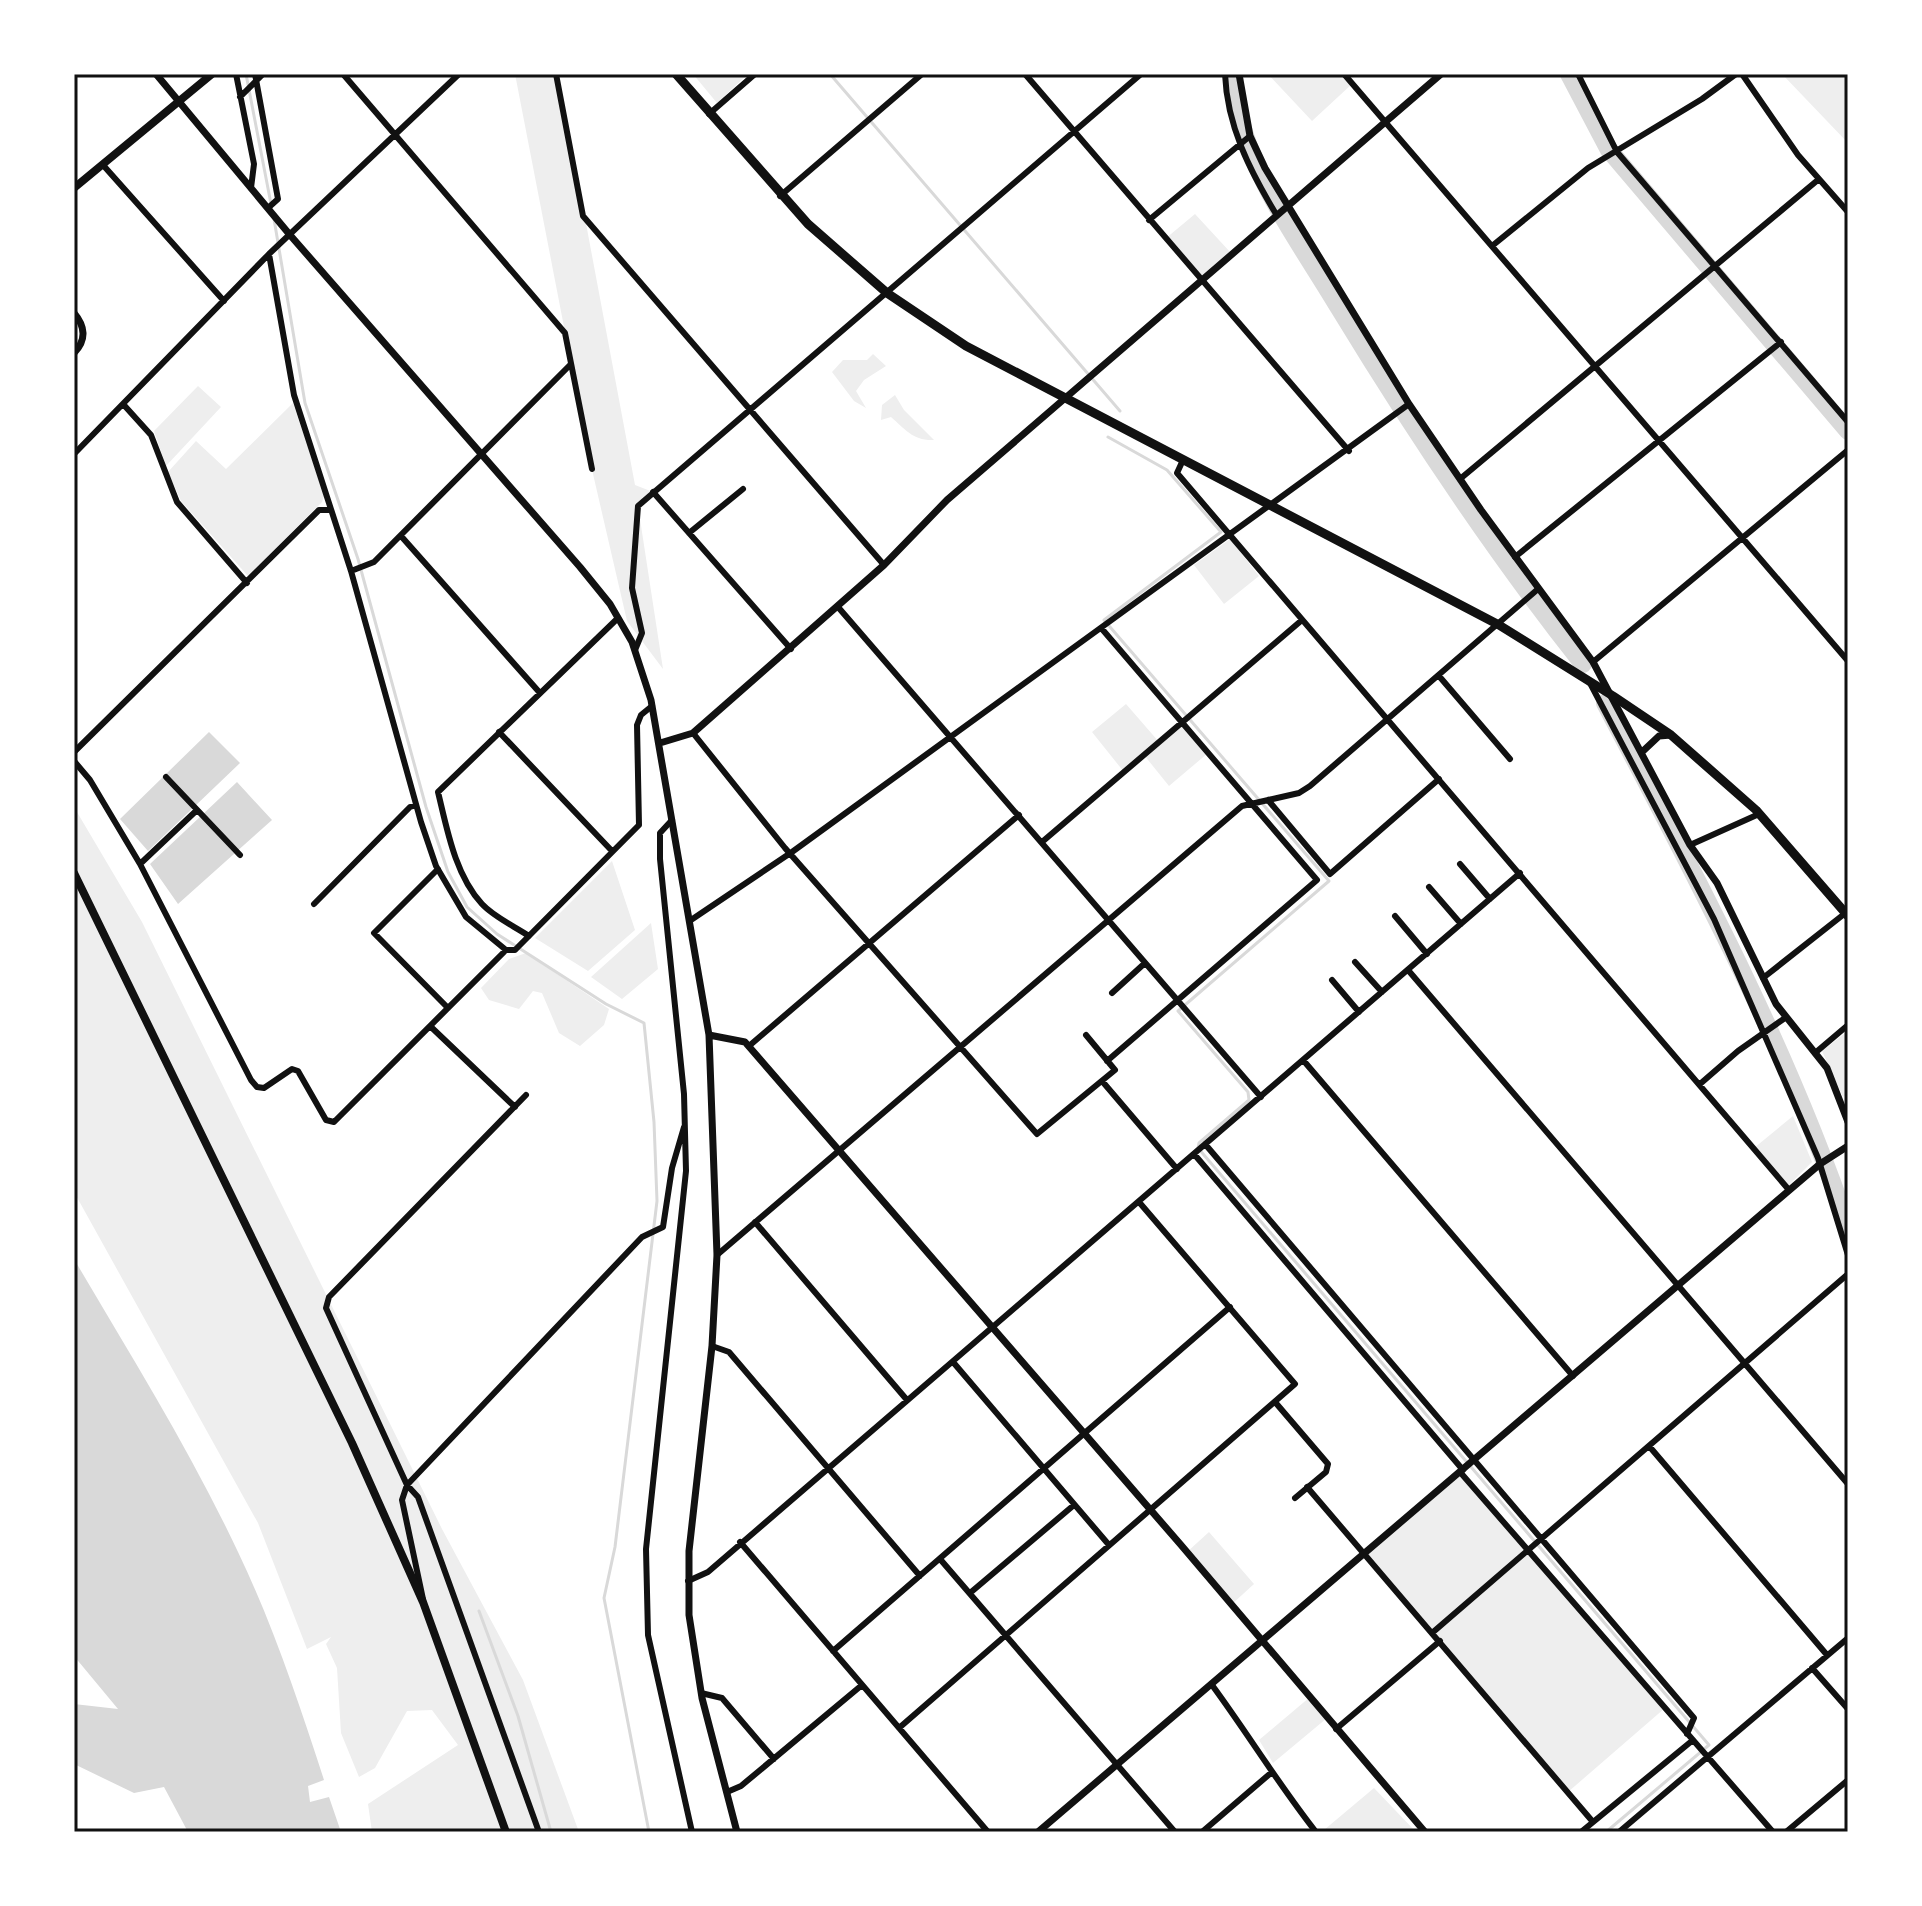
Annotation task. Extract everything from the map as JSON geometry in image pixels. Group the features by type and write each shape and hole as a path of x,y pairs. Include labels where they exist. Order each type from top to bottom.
{"main road":[{"path":"74,188 212,74"},
{"path":"676,74 780,196 848,262 887,293 966,346 1499,625 1613,696 1671,735 1759,814 1847,913"},
{"path":"74,873 345,1429 423,1602 506,1832"}],"street":[{"path":"156,74 290,235 482,452 618,618 635,650 660,743 709,1035 717,1255 712,1346 688,1581 692,1644 701,1693 737,1832"},
{"path":"236,74 254,164 251,188"},
{"path":"240,97 255,78 263,74"},
{"path":"343,74 565,333 592,469"},
{"path":"74,454 269,254 459,74"},
{"path":"556,74 583,216 884,565"},
{"path":"709,114 755,74"},
{"path":"780,196 922,74"},
{"path":"1025,74 1349,451"},
{"path":"635,650 642,633 632,588 636,509 1141,74"},
{"path":"1225,74 1229,112 1240,144 1276,214"},
{"path":"1239,74 1250,136 1288,204 1409,404 1515,557 1593,662 1690,845 1717,883 1785,1018 1827,1068 1848,1122"},
{"path":"1344,74 1848,661"},
{"path":"660,743 693,733 884,565 947,500 1441,74"},
{"path":"1578,74 1617,152 1848,422"},
{"path":"1492,246 1588,168 1739,74 1848,212"},
{"path":"255,78 278,199 268,208"},
{"path":"1149,220 1250,136"},
{"path":"103,165 224,301"},
{"path":"1460,479 1819,179"},
{"path":"269,254 294,395 351,571 416,805 438,869 466,917 506,950 515,950 639,825 637,725 641,715 652,706"},
{"path":"74,313 82,322 84,334 74,353"},
{"path":"1515,557 1660,443 1781,342"},
{"path":"351,571 369,566 401,536 571,364"},
{"path":"123,404 151,435 177,502 247,583"},
{"path":"691,920 792,852 1349,451 1409,404"},
{"path":"1593,662 1848,450"},
{"path":"1183,460 1177,473 1789,1190"},
{"path":"689,533 743,489"},
{"path":"653,492 791,649"},
{"path":"74,752 319,510 331,510"},
{"path":"401,536 540,693"},
{"path":"717,1255 1107,919 1250,801 1299,793 1310,786 1538,589"},
{"path":"838,607 1261,1097"},
{"path":"529,936 483,905 471,888 450,842 438,792 618,618"},
{"path":"1042,842 1302,620"},
{"path":"1102,629 1317,880 1107,1061"},
{"path":"1439,676 1510,759"},
{"path":"1589,682 1714,919 1820,1164 1848,1255"},
{"path":"499,732 612,851"},
{"path":"693,733 1037,1134 1115,1070 1086,1035"},
{"path":"1642,752 1659,736 1671,735"},
{"path":"74,761 90,780 140,864 257,1087 264,1088 292,1069 298,1071 326,1120 334,1122 506,950"},
{"path":"166,777 240,855"},
{"path":"1268,800 1330,874 1439,779"},
{"path":"314,904 410,807 416,805"},
{"path":"140,864 197,810"},
{"path":"1690,845 1759,814"},
{"path":"749,1046 1019,815"},
{"path":"674,818 660,833 660,859 686,1171 646,1563 648,1635 654,1671 692,1832"},
{"path":"1460,864 1490,899"},
{"path":"438,869 374,933 448,1008"},
{"path":"688,1581 708,1572 1520,873"},
{"path":"1429,887 1461,924"},
{"path":"1763,978 1847,913"},
{"path":"1395,916 1427,954"},
{"path":"1355,962 1382,992"},
{"path":"1112,993 1145,963"},
{"path":"1408,970 1848,1484"},
{"path":"1332,980 1359,1012"},
{"path":"1700,1084 1785,1018"},
{"path":"1815,1053 1848,1025"},
{"path":"430,1026 515,1107"},
{"path":"709,1035 749,1046 1423,1831"},
{"path":"1303,1060 1573,1376"},
{"path":"1102,1081 1177,1169"},
{"path":"526,1095 329,1297 326,1308 407,1485 418,1497 539,1832"},
{"path":"423,1602 423,1585 402,1500 407,1485 642,1237 663,1227 672,1168 684,1125"},
{"path":"1205,1144 1694,1718 1690,1737 1581,1832"},
{"path":"1038,1832 1789,1190 1848,1146"},
{"path":"1194,1154 1773,1832"},
{"path":"899,1728 1295,1384 1139,1202"},
{"path":"755,1222 907,1400"},
{"path":"1432,1633 1848,1274"},
{"path":"833,1651 1230,1307"},
{"path":"712,1346 729,1352 920,1576"},
{"path":"953,1362 1109,1545"},
{"path":"1275,1402 1328,1464 1326,1472 1295,1498"},
{"path":"1649,1446 1827,1655"},
{"path":"1307,1487 1593,1822"},
{"path":"970,1593 1074,1505"},
{"path":"740,1542 988,1832"},
{"path":"940,1559 1175,1832"},
{"path":"1619,1832 1848,1638"},
{"path":"1336,1729 1440,1641"},
{"path":"1812,1668 1848,1709"},
{"path":"727,1792 741,1786 862,1685"},
{"path":"1212,1685 1272,1772 1286,1798 1316,1832"},
{"path":"701,1693 722,1698 774,1759"},
{"path":"1202,1832 1272,1772"},
{"path":"1786,1832 1848,1780"}],"shaded area":[{"path":"515,74 558,74 635,485 653,492 638,506 663,669 627,621 590,461"},
{"path":"693,74 748,74 717,103"},
{"path":"1268,74 1343,74 1352,84 1312,121"},
{"path":"1782,74 1848,74 1848,143"},
{"path":"1195,214 1231,253 1200,280 1165,239"},
{"path":"873,354 886,366 864,380 856,391 866,408 854,401 832,372 843,360 867,360"},
{"path":"198,386 221,407 166,466 154,431"},
{"path":"895,395 904,410 934,440 915,436 891,417 881,420 882,405"},
{"path":"293,403 324,496 322,502 248,576 181,501 168,472 196,441 226,469"},
{"path":"1230,539 1259,576 1224,604 1194,565"},
{"path":"1126,704 1159,742 1182,722 1208,753 1169,786 1144,755 1124,772 1092,732"},
{"path":"209,732 240,763 148,851 120,819"},
{"path":"237,782 272,820 178,904 150,864"},
{"path":"74,807 142,922 442,1529 523,1680 579,1832 372,1832 368,1804 458,1745 432,1710 407,1711 375,1768 359,1777 341,1733 337,1668 326,1644 331,1637 307,1649 258,1523 74,1192"},
{"path":"612,861 635,930 588,971 535,938"},
{"path":"651,923 658,969 622,999 591,977"},
{"path":"526,953 609,1009 604,1025 580,1046 559,1033 542,993 533,991 519,1009 489,1000 481,988 509,959"},
{"path":"1848,1031 1848,1093 1843,1097 1822,1051"},
{"path":"1793,1116 1812,1162 1787,1187 1754,1148"},
{"path":"74,1259 180,1440 238,1552 274,1636 324,1780 308,1786 310,1802 329,1797 341,1832 188,1832 164,1787 134,1793 74,1764 74,1704 118,1709 74,1656"},
{"path":"1460,1472 1665,1708 1568,1792 1365,1554"},
{"path":"1209,1532 1254,1584 1231,1605 1187,1552"},
{"path":"1310,1697 1327,1718 1273,1763 1259,1740"},
{"path":"1374,1788 1416,1832 1324,1830"}],"waterway":[{"path":"246,74 271,204"},
{"path":"830,74 1120,411"},
{"path":"1232,74 1246,139 1287,224 1455,490 1583,664"},
{"path":"1569,74 1609,150 1848,431"},
{"path":"274,219 305,403 358,559 426,807 448,872 467,907 497,934 606,1004 644,1023 654,1122 657,1201 615,1547 604,1598 649,1832"},
{"path":"1108,437 1167,470 1221,532 1104,620 1329,881 1178,1011 1248,1092 1249,1100 1199,1143 1198,1148 1709,1745 1606,1832"},
{"path":"1605,703 1737,960 1796,1092 1848,1227"},
{"path":"479,1611 518,1716 551,1832"}]}
